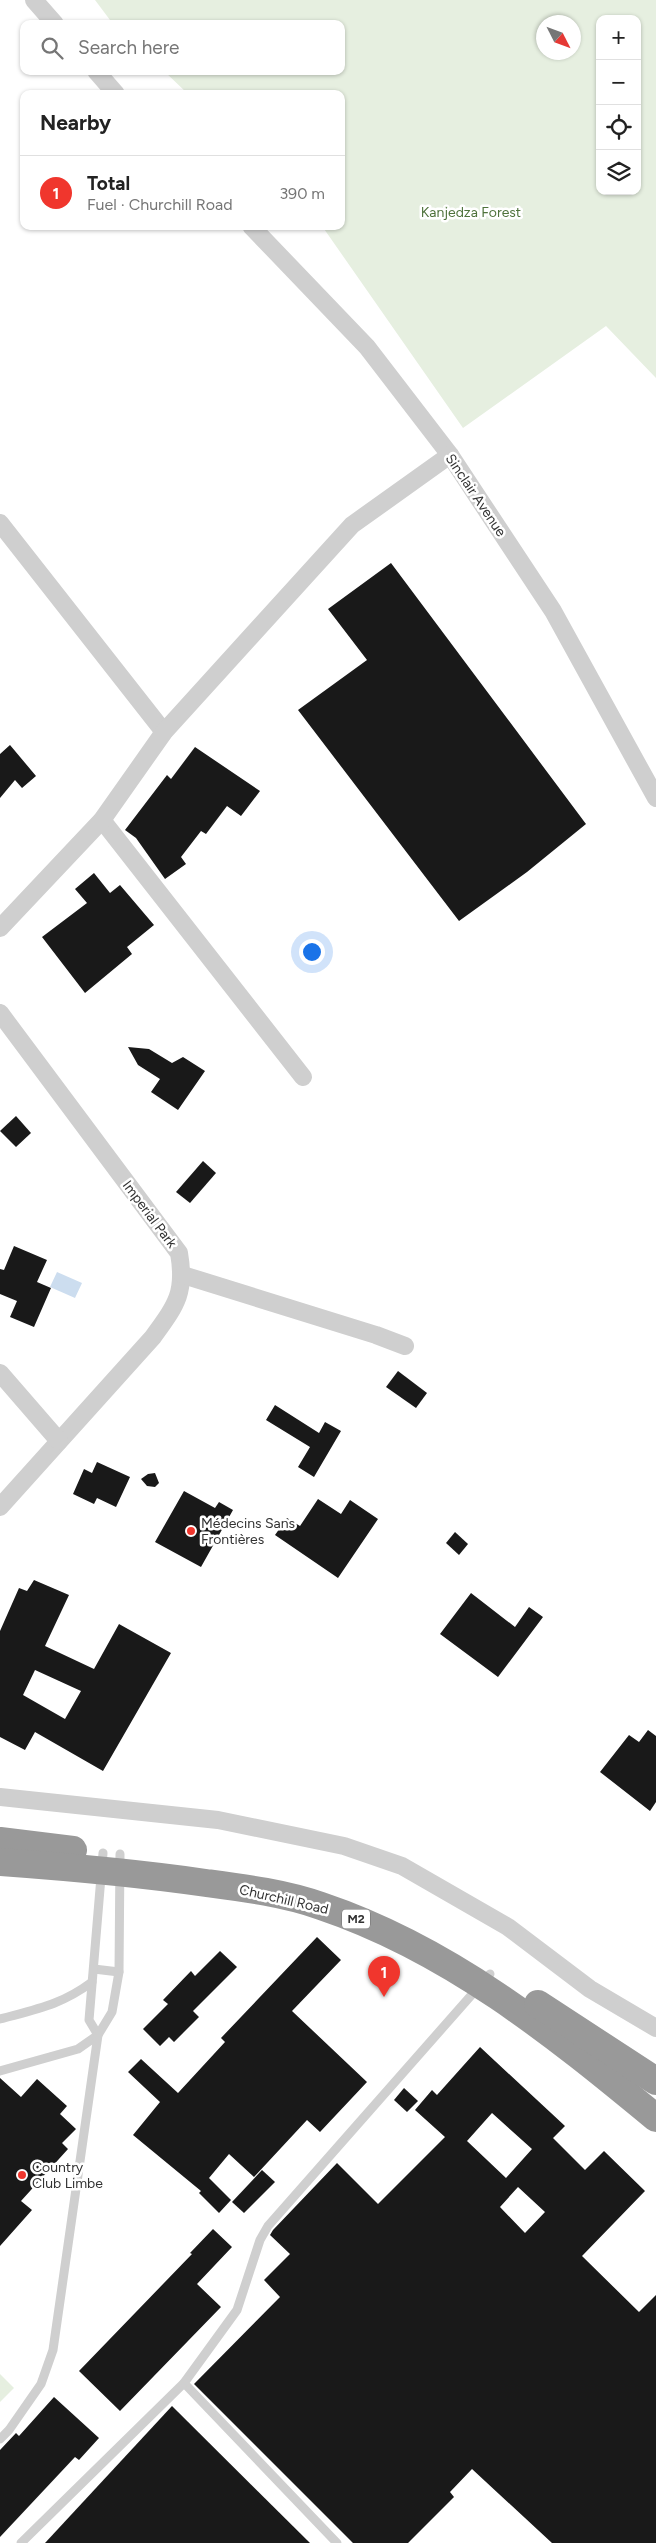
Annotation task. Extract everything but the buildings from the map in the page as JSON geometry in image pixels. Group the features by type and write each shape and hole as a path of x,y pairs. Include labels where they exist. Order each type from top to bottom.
{"highway":[{"name":"Churchill Road","path":"0,1841 256,1890 319,1905 378,1927 440,1959 486,1979 656,2081"},
{"name":"Churchill Road","path":"0,1862 111,1862"},
{"name":"Churchill Road","path":"486,1979 656,2118"}],"street":[{"path":"34,0 52,20"},
{"path":"99,75 113,90"},
{"name":"Sinclair Avenue","path":"254,230 367,347 450,455 553,611 656,798"},
{"path":"0,928 102,820 164,732 352,525 450,455"},
{"path":"0,524 164,732"},
{"path":"102,820 303,1077"},
{"name":"Imperial Park","path":"0,1013 179,1253 183,1275 179,1294 171,1312 153,1337 0,1507"},
{"path":"183,1275 376,1335 404,1346"},
{"path":"0,1373 59,1441"},
{"path":"0,1797 218,1820 344,1846 393,1863 508,1927 590,1989 656,2028"}],"lane":[{"path":"98,2035 89,2020 92,1982 111,1862"},
{"path":"0,2439 9,2430 41,2384 53,2350 98,2035 112,2012 119,1972 111,1862"},
{"path":"94,1969 119,1972"},
{"path":"21,2543 184,2383 237,2310 260,2240 268,2226 486,1979"},
{"path":"0,2019 58,2003 92,1982"},
{"path":"0,2071 78,2049 98,2035"},
{"path":"184,2383 338,2543"}],"green space":[{"name":"Kanjedza Forest","path":"95,0 656,0 656,378 606,326 463,428 325,230 345,230 345,90 184,90 168,75 345,75 345,20 110,20"},
{"path":"0,2374 14,2388 0,2402"}],"water":[{"path":"57,1272 82,1283 75,1298 50,1287"}],"place":[{"name":"Médecins Sans Frontières","path":"191,1531"},
{"name":"Total","path":"384,1997"},
{"name":"Country Club Limbe","path":"22,2175"}]}
